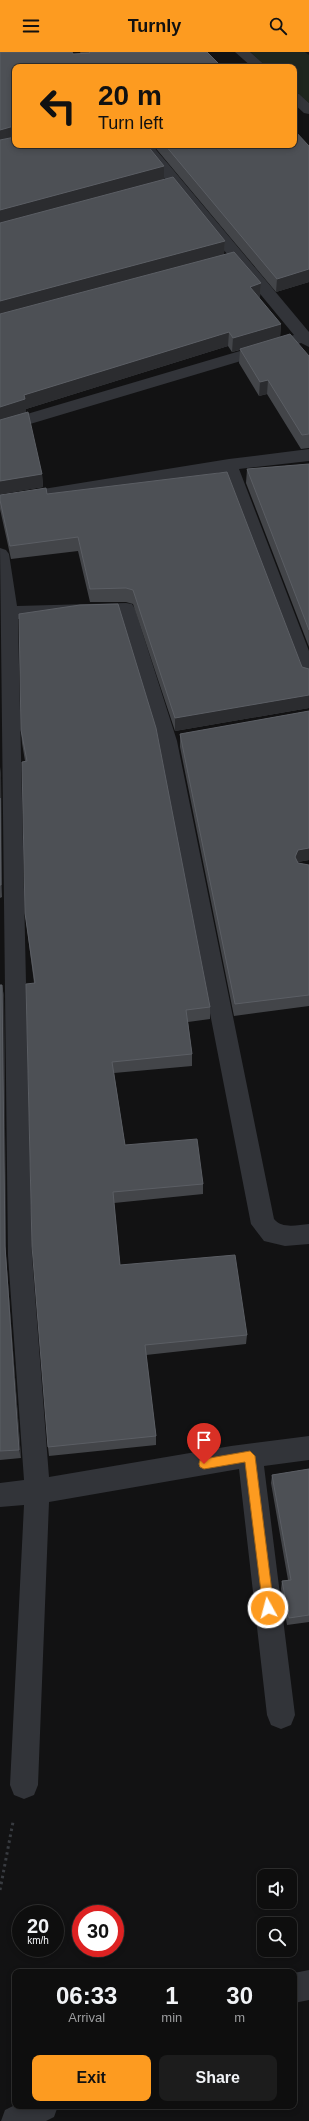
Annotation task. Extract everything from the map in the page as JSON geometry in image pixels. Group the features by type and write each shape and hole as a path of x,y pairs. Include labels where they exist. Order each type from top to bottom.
{"street":[{"path":"242,52 256,64"},
{"path":"297,100 309,110"},
{"path":"0,428 307,340 237,258 178,183 147,148"},
{"path":"163,187 178,183"},
{"path":"221,262 237,258"},
{"path":"0,502 229,465 309,455"},
{"path":"229,465 309,675"},
{"path":"0,554 9,613 20,1256 37,1492 24,1785"},
{"path":"9,613 126,609 174,739 263,1224 272,1234 285,1236 309,1234"},
{"path":"0,1495 37,1492 250,1456 309,1448"},
{"path":"250,1456 281,1715"},
{"path":"297,1987 309,1985"},
{"path":"16,2121 38,2109"}],"path":[{"path":"0,1890 8,1839 24,1785"}],"shaded area":[{"path":"250,52 305,52 309,55 309,103 297,93 297,64 264,64"}],"building":[{"path":"0,52 72,52 73,54 90,53 89,52 207,52 219,64 12,64 12,127 0,130"},
{"path":"297,133 309,146 309,269 277,279 168,148 297,148"},
{"path":"12,138 12,148 149,148 164,166 0,210 0,140"},
{"path":"173,177 225,241 0,301 0,223"},
{"path":"234,252 261,283 250,287 281,324 233,338 229,332 24,395 25,399 0,407 0,314"},
{"path":"290,334 309,356 309,434 302,435 268,380 260,382 240,349"},
{"path":"28,412 42,474 0,481 0,420"},
{"path":"309,464 309,630 247,469"},
{"path":"227,472 302,667 309,669 309,695 175,718 133,590 126,588 90,589 78,537 10,546 0,495 46,488 47,494"},
{"path":"118,604 156,728 210,1007 186,1010 192,1054 112,1062 125,1145 197,1139 203,1184 113,1192 120,1265 235,1255 247,1335 145,1345 156,1436 48,1447 32,1246 26,984 35,983 25,913 22,762 27,761 21,730 19,614 80,605"},
{"path":"309,711 309,848 298,850 295,857 298,863 309,865 309,995 235,1004 180,734"},
{"path":"0,798 1,885 0,885"},
{"path":"0,985 2,985 5,1246 19,1450 0,1451"},
{"path":"309,1469 309,1615 289,1618 282,1581 291,1580 272,1475"}],"route":[{"path":"204,1464 250,1456 268,1608"}]}
